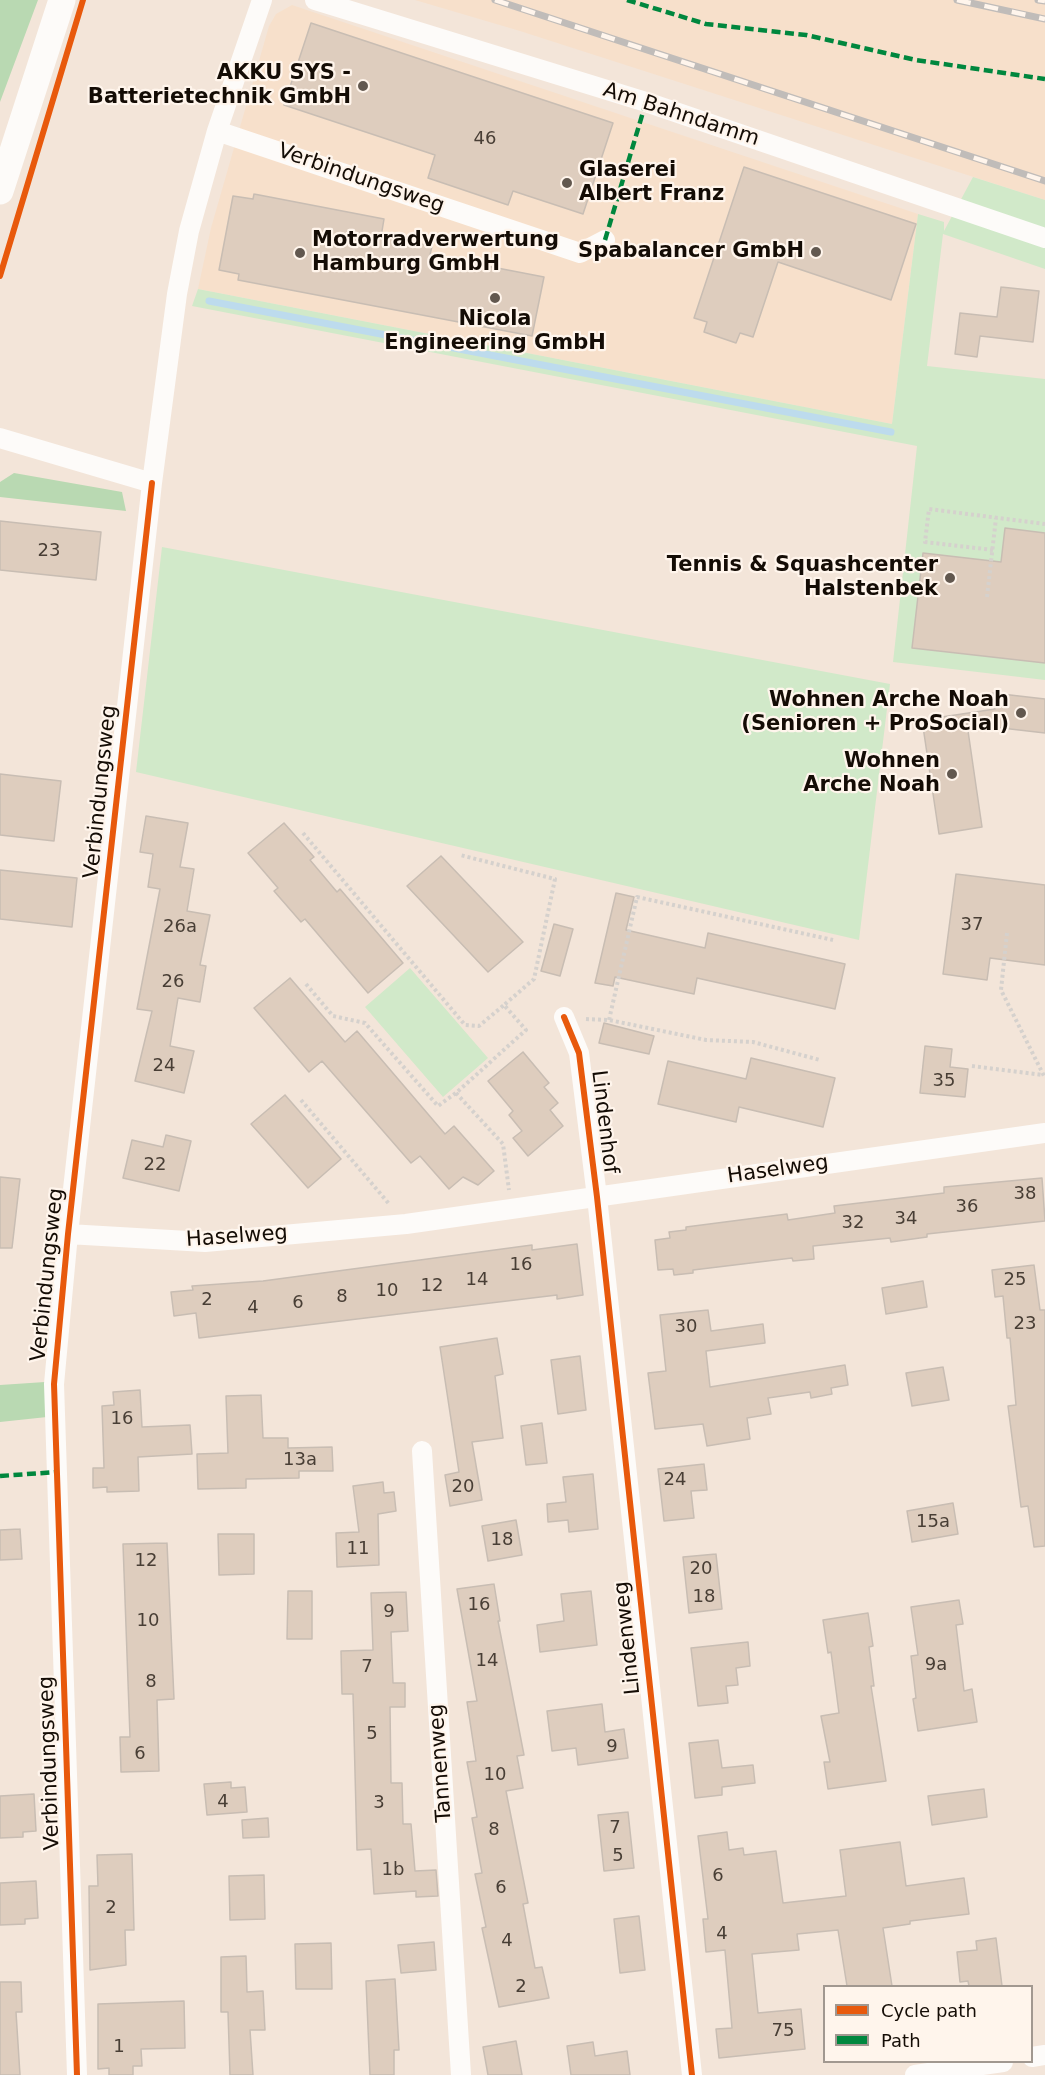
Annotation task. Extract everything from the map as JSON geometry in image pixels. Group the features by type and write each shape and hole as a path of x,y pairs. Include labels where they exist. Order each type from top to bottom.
{"street":[{"path":"0,191 62,0"},
{"name":"Verbindungsweg","path":"77,2075 54,1384 68,1234 152,483 185,252 217,131 262,0"},
{"name":"Am Bahndamm","path":"315,0 646,102 1045,238"},
{"name":"Verbindungsweg","path":"217,131 580,253 604,240"},
{"path":"0,438 152,483"},
{"name":"Lindenhof","path":"564,1017 579,1053 597,1197"},
{"name":"Haselweg","path":"68,1234 205,1242 406,1224 1045,1132"},
{"name":"Lindenweg","path":"597,1197 692,2075"},
{"name":"Tannenweg","path":"422,1451 461,2075"},
{"path":"915,2075 969,2071 996,2063"}],"path":[{"path":"993,550 925,542 929,509 1045,524"},
{"path":"987,597 996,518"},
{"path":"303,833 465,1025 479,1026 534,979 555,879 460,855"},
{"path":"609,1020 637,897 833,940"},
{"path":"1008,933 1001,990 1044,1077"},
{"path":"306,984 333,1016 365,1023 438,1106 456,1093 526,1030 504,1005"},
{"path":"564,1017 609,1020 706,1040 753,1042 820,1060"},
{"path":"972,1066 1044,1077"},
{"path":"456,1093 503,1144 512,1209"},
{"path":"301,1100 406,1224"}],"shaded area":[{"path":"415,0 1045,0 1045,200 520,31"},
{"path":"292,5 918,214 892,424 198,289 211,228 269,26 276,14"}],"green space":[{"path":"0,0 38,0 0,102"},
{"path":"973,177 1045,200 1045,269 943,234 927,366 1045,379 1045,680 893,662 917,446 192,306 198,289 892,424 918,214 944,222 944,231"},
{"path":"14,473 122,492 126,511 0,497 0,482"},
{"path":"162,547 890,684 859,940 136,772"},
{"path":"410,968 488,1058 443,1097 365,1007"},
{"path":"45,1382 47,1417 0,1422 0,1385"}],"building":[{"path":"311,23 613,123 583,214 513,191 508,205 428,178 435,155 284,105"},
{"name":"Spabalancer GmbH","path":"744,167 916,224 891,300 778,262 753,337 740,333 736,343 704,332 707,322 694,318"},
{"path":"254,194 384,219 381,237 432,246 430,255 544,277 532,336 238,280 239,274 219,270 233,196 253,199"},
{"path":"1001,287 1039,291 1033,342 980,336 977,357 955,354 960,313 997,317"},
{"path":"0,521 101,532 96,580 0,570"},
{"name":"Tennis & Squashcenter Halstenbek","path":"1005,528 1045,533 1045,663 912,648 923,553 1001,562"},
{"name":"Wohnen Arche Noah","path":"993,693 1045,699 1045,733 967,724 982,827 939,834 922,720 995,709"},
{"path":"0,774 61,781 54,841 0,835"},
{"path":"146,816 188,823 180,867 194,869 187,911 210,915 200,965 206,966 200,1002 178,998 170,1046 194,1051 184,1093 135,1081 152,1011 137,1009 160,889 148,887 153,854 140,852"},
{"path":"284,823 314,857 310,860 337,892 340,889 403,963 368,993 305,919 301,922 274,891 278,888 248,853"},
{"path":"441,856 523,942 488,972 407,886"},
{"path":"0,870 77,878 72,927 0,919"},
{"path":"956,874 1045,885 1045,965 990,958 987,980 943,974"},
{"path":"616,893 634,897 626,930 705,948 708,933 845,964 835,1009 697,978 694,994 615,977 613,986 595,983"},
{"path":"554,924 573,929 560,976 541,971"},
{"path":"290,978 345,1042 357,1031 445,1134 454,1126 494,1171 478,1185 463,1177 449,1189 420,1156 411,1163 322,1061 309,1072 254,1008"},
{"path":"604,1023 654,1036 649,1054 599,1043"},
{"path":"925,1046 952,1049 950,1067 968,1069 965,1097 920,1093"},
{"path":"523,1052 549,1083 544,1087 558,1103 550,1110 563,1126 528,1156 513,1138 522,1131 509,1115 513,1111 488,1081"},
{"path":"751,1058 835,1078 823,1127 739,1107 736,1122 658,1104 668,1061 746,1079"},
{"path":"285,1095 341,1159 308,1188 251,1124"},
{"path":"166,1135 191,1141 179,1191 123,1178 132,1140 163,1147"},
{"path":"0,1177 20,1179 12,1248 0,1248"},
{"path":"1042,1178 1045,1221 927,1234 927,1237 891,1242 890,1238 813,1246 814,1259 793,1261 792,1258 693,1270 693,1273 674,1275 673,1269 658,1270 655,1240 670,1238 669,1232 686,1230 686,1227 787,1214 788,1220 835,1213 834,1206 944,1193 944,1187"},
{"path":"577,1244 583,1295 557,1299 557,1295 199,1338 196,1313 174,1316 171,1292 193,1290 192,1286 263,1281 532,1245 532,1250"},
{"path":"1034,1265 1040,1310 1045,1310 1045,1546 1034,1547 1028,1506 1021,1507 1008,1406 1016,1405 1010,1338 1007,1338 1003,1296 995,1297 992,1270"},
{"path":"923,1281 927,1307 886,1314 882,1288"},
{"path":"708,1310 711,1331 763,1324 765,1343 706,1351 710,1387 845,1365 848,1385 831,1388 832,1394 811,1398 810,1392 768,1398 771,1414 747,1418 750,1439 707,1446 703,1424 655,1429 648,1373 666,1371 660,1315"},
{"path":"497,1338 503,1374 495,1376 503,1438 472,1442 482,1500 450,1506 445,1475 459,1472 440,1347"},
{"path":"580,1356 586,1410 558,1414 551,1360"},
{"path":"943,1367 949,1400 912,1406 906,1373"},
{"path":"140,1390 142,1427 190,1425 192,1454 138,1457 139,1491 107,1492 107,1487 93,1488 93,1468 104,1468 102,1406 114,1405 113,1392"},
{"path":"261,1395 263,1438 288,1438 288,1448 332,1447 333,1471 299,1471 299,1478 246,1479 246,1488 198,1489 197,1454 228,1453 226,1396"},
{"path":"542,1423 547,1463 526,1465 521,1426"},
{"path":"704,1464 707,1490 691,1491 694,1518 664,1521 658,1469"},
{"path":"593,1474 598,1529 569,1532 568,1520 548,1522 547,1504 566,1502 563,1477"},
{"path":"383,1482 384,1493 394,1492 396,1511 378,1514 379,1565 337,1567 336,1533 359,1532 353,1486"},
{"path":"953,1503 958,1534 912,1542 907,1511"},
{"path":"516,1520 522,1555 488,1561 482,1526"},
{"path":"20,1529 22,1559 0,1560 0,1530"},
{"path":"218,1534 254,1534 254,1574 219,1575"},
{"path":"167,1543 174,1699 157,1700 159,1771 121,1772 120,1737 130,1737 123,1544"},
{"path":"716,1554 722,1609 689,1613 683,1557"},
{"path":"494,1584 500,1621 498,1621 524,1755 517,1756 523,1788 506,1791 528,1903 523,1904 535,1968 542,1967 549,1998 499,2007 482,1928 486,1927 475,1874 482,1873 472,1818 477,1817 467,1762 476,1761 467,1702 477,1701 457,1589"},
{"path":"288,1591 312,1591 312,1639 287,1639"},
{"path":"591,1591 597,1645 540,1652 537,1625 564,1621 561,1594"},
{"path":"406,1592 408,1631 391,1632 393,1683 405,1683 405,1707 390,1707 391,1783 402,1783 403,1824 411,1824 415,1871 436,1870 438,1896 416,1897 416,1891 374,1894 371,1849 357,1850 353,1694 342,1694 341,1651 373,1650 371,1593"},
{"path":"959,1600 963,1624 956,1625 964,1691 972,1689 977,1722 918,1731 913,1699 916,1698 911,1656 918,1655 911,1607"},
{"path":"868,1613 873,1646 869,1647 874,1686 871,1686 886,1781 828,1789 824,1762 830,1762 821,1716 839,1713 831,1652 828,1653 823,1620"},
{"path":"748,1642 750,1666 736,1668 738,1685 726,1686 728,1703 698,1706 691,1648"},
{"path":"602,1704 605,1732 624,1729 628,1758 578,1765 576,1748 552,1751 547,1711"},
{"path":"718,1740 722,1768 753,1765 755,1783 722,1787 722,1795 695,1798 689,1743"},
{"path":"231,1782 231,1788 245,1787 247,1812 207,1815 204,1784"},
{"path":"984,1789 987,1817 932,1825 928,1796"},
{"path":"34,1794 36,1831 23,1832 23,1837 0,1838 0,1796"},
{"path":"628,1812 634,1868 604,1871 598,1815"},
{"path":"268,1818 269,1837 243,1838 242,1820"},
{"path":"727,1832 729,1850 743,1848 744,1855 776,1851 783,1903 846,1896 840,1850 900,1842 906,1886 964,1878 969,1914 910,1921 910,1924 883,1928 892,1985 847,1985 838,1930 797,1934 799,1950 752,1954 758,2013 801,2009 805,2049 719,2058 716,2029 732,2028 725,1950 706,1952 703,1919 708,1919 698,1836"},
{"path":"132,1854 134,1930 125,1930 126,1965 90,1970 89,1886 98,1886 97,1855"},
{"path":"264,1875 265,1919 230,1920 229,1876"},
{"path":"36,1881 38,1918 25,1919 25,1924 0,1925 0,1883"},
{"path":"639,1916 645,1970 620,1973 614,1919"},
{"path":"996,1938 1002,1985 969,1985 968,1981 960,1982 957,1952 977,1950 976,1941"},
{"path":"434,1942 436,1970 401,1973 398,1945"},
{"path":"331,1943 332,1989 296,1989 295,1944"},
{"path":"246,1956 247,1992 263,1991 265,2030 250,2030 253,2075 230,2075 228,2012 221,2012 221,1957"},
{"path":"395,1979 399,2050 394,2050 394,2075 370,2075 366,1981"},
{"path":"0,1982 21,1982 22,2012 16,2012 20,2075 0,2075"},
{"path":"184,2001 185,2048 141,2049 142,2066 133,2066 133,2075 109,2075 109,2068 98,2069 98,2004"},
{"path":"516,2041 522,2075 488,2075 483,2047"},
{"path":"593,2042 595,2056 627,2051 630,2075 571,2075 567,2046"}],"waterway":[{"path":"209,301 891,432"}],"railway":[{"path":"495,0 1045,181"},
{"path":"957,0 1045,19"},
{"path":"1038,0 1045,1"}],"marked path":[{"path":"627,0 706,24 806,35 916,60 1045,79"},
{"path":"605,240 646,102"},
{"path":"0,1476 57,1472"}],"cycle path":[{"path":"0,276 83,0"},
{"path":"77,2075 54,1384 68,1234 152,483"},
{"path":"564,1017 579,1053 597,1197 692,2075"}],"place":[{"name":"AKKU SYS - Batterietechnik GmbH","path":"363,86"},
{"name":"Glaserei Albert Franz","path":"567,183"},
{"name":"Spabalancer GmbH","path":"816,252"},
{"name":"Motorradverwertung Hamburg GmbH","path":"300,253"},
{"name":"Nicola Engineering GmbH","path":"495,298"},
{"name":"Tennis & Squashcenter Halstenbek","path":"950,578"},
{"name":"Wohnen Arche Noah (Senioren + ProSocial)","path":"1021,713"},
{"name":"Wohnen Arche Noah","path":"952,774"}]}
